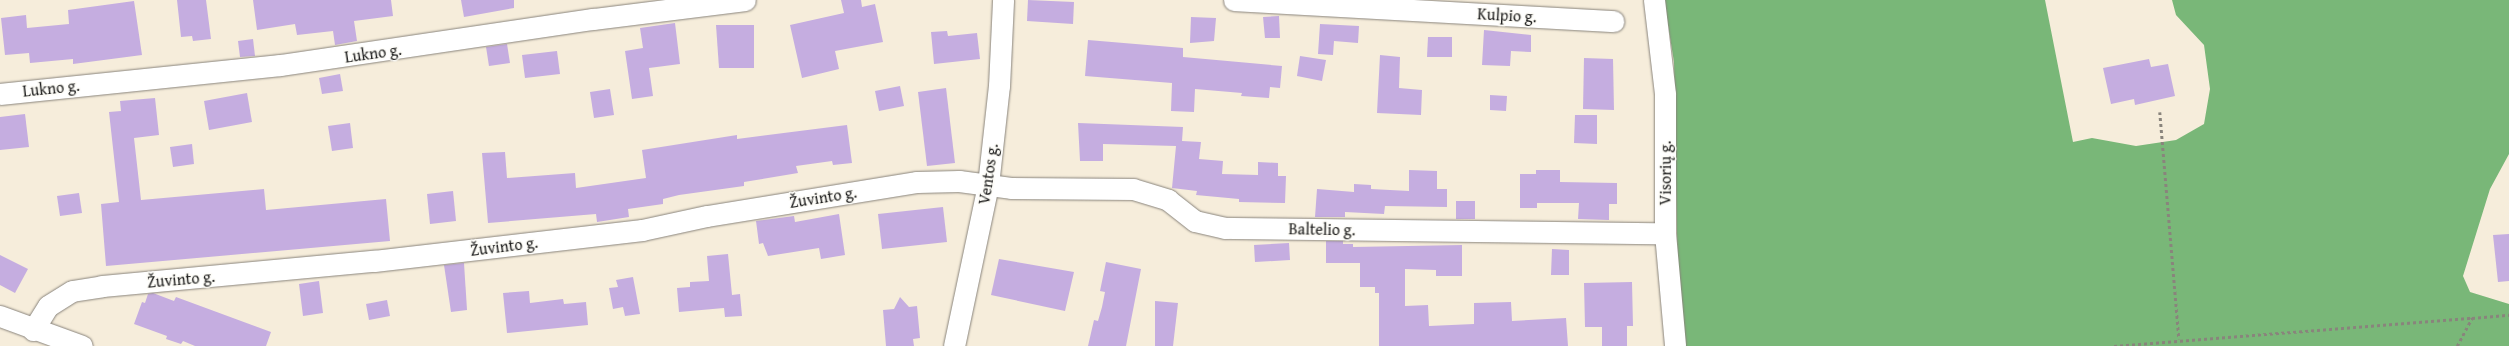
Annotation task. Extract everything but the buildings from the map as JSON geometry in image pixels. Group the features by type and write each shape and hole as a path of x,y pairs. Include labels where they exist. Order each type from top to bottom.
{"street":[{"name":"Lukno g.","path":"0,94 280,65 378,53 578,21 745,0"},
{"name":"Ventos g.","path":"954,346 988,185 999,86 1003,0"},
{"name":"Kulpio g.","path":"1234,0 1613,21"},
{"name":"Visorių g.","path":"1654,0 1665,94 1665,233 1675,346"},
{"name":"Žuvinto g.","path":"33,330 48,306 72,291 102,286 374,261 642,230 707,216 917,182 959,181 988,185"},
{"name":"Baltelio g.","path":"988,185 1133,189 1168,200 1195,221 1225,228 1665,233"},
{"path":"0,316 33,330 82,346"}],"path":[{"path":"2160,112 2179,339"},
{"path":"2114,346 2179,339 2509,315"},
{"path":"2457,346 2472,318"}],"green space":[{"path":"1664,0 2045,0 2073,142 2092,138 2136,146 2176,140 2204,124 2210,89 2204,45 2176,15 2172,0 2509,0 2509,154 2490,189 2463,276 2470,292 2509,304 2509,346 1679,346 1674,62"}]}
